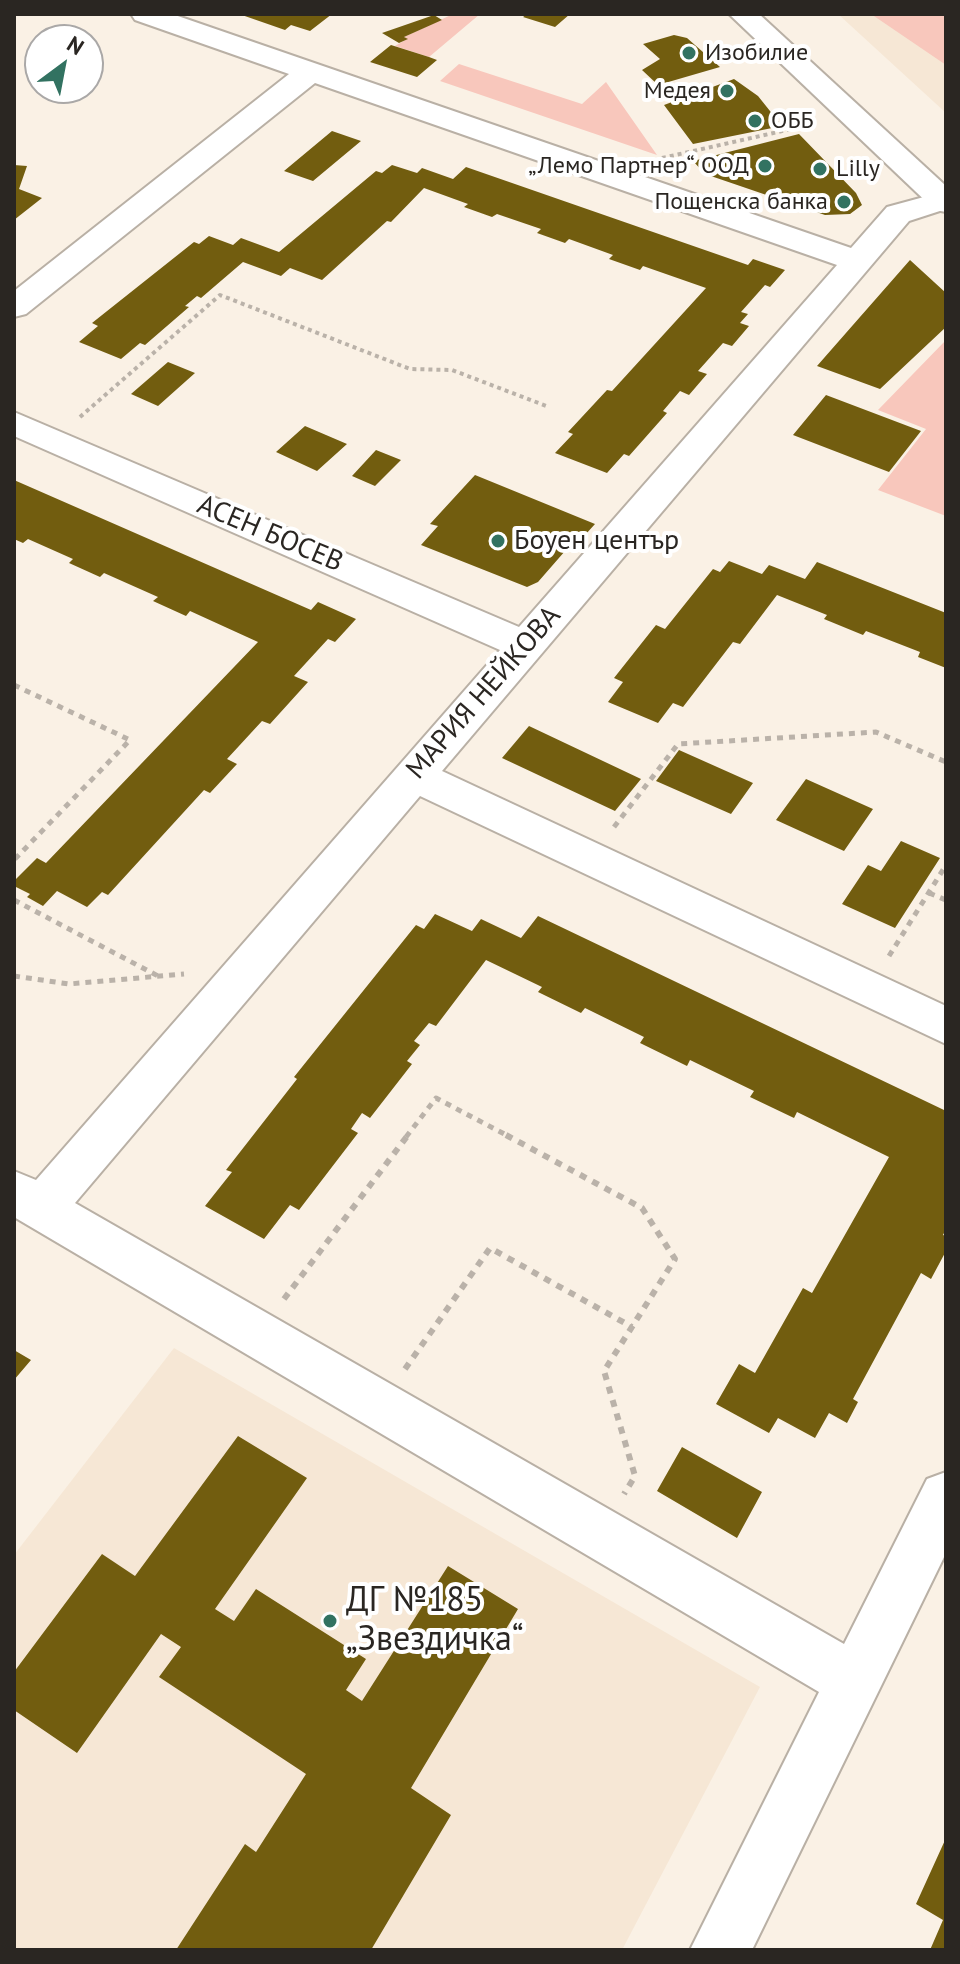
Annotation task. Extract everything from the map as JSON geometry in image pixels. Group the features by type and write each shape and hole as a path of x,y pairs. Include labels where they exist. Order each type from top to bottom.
{"street":[{"path":"145,14 857,261"},
{"path":"743,14 944,201"},
{"path":"14,307 311,71"},
{"name":"МАРИЯ НЕЙКОВА","path":"27,1200 245,970 898,214 944,201"},
{"name":"АСЕН БОСЕВ","path":"14,423 525,645"},
{"path":"413,775 946,1026"},
{"path":"27,1200 854,1681"},
{"path":"720,1950 946,1497"}],"path":[{"path":"654,160 809,125"},
{"path":"53,440 220,295 410,369 452,370 549,407"},
{"path":"14,685 130,740 14,860"},
{"path":"590,858 678,744 876,732 946,762"},
{"path":"868,990 946,865"},
{"path":"929,893 946,900"},
{"path":"14,900 158,976"},
{"path":"14,976 69,984 245,970"},
{"path":"257,1334 436,1098 642,1208 675,1259 604,1371 635,1476 600,1533"},
{"path":"379,1405 490,1248 632,1327"}],"shaded area":[{"path":"453,14 480,14 429,57 395,46 407,39 404,37"},
{"path":"838,14 946,14 946,113"},
{"path":"871,14 946,14 946,65"},
{"path":"459,64 582,104 606,82 657,155 440,81"},
{"path":"946,340 946,516 878,490 926,429 878,410"},
{"name":"ДГ №185 „Звездичка“","path":"174,1348 760,1687 622,1950 14,1950 14,1555"}],"building":[{"path":"239,14 332,14 310,31 291,25 285,30"},
{"path":"527,14 570,14 555,27 523,17"},
{"path":"434,15 442,20 404,37 408,39 399,43 382,33"},
{"path":"674,35 687,38 720,67 658,85 642,70 660,59 643,44"},
{"path":"391,45 437,60 417,77 370,62"},
{"path":"734,79 758,96 782,126 693,144 664,105"},
{"path":"332,131 361,141 313,181 284,171"},
{"path":"799,134 856,193 862,205 850,214 825,215 705,174 693,161"},
{"path":"14,165 27,166 19,189 42,198 14,220"},
{"path":"392,165 417,173 422,168 453,179 466,167 748,265 753,259 785,270 770,287 765,285 741,312 748,314 740,323 749,326 732,346 723,343 698,371 707,374 689,395 680,391 663,411 667,413 629,456 624,454 607,473 555,453 573,434 568,432 607,390 612,391 706,288 643,266 640,270 609,259 613,255 569,239 565,243 537,233 541,229 497,214 492,217 464,207 468,204 424,188 391,222 387,221 322,280 290,268 281,276 243,262 201,298 197,296 185,306 189,307 145,345 140,343 121,359 79,342 98,326 92,323 194,242 199,244 209,236 233,245 241,238 279,252 376,171 382,173"},
{"path":"910,260 946,293 946,327 880,389 817,366"},
{"path":"168,362 195,373 158,406 131,394"},
{"path":"826,395 921,431 889,472 793,435"},
{"path":"305,426 347,444 317,471 276,452"},
{"path":"376,450 401,460 375,486 352,476"},
{"path":"475,475 595,524 576,545 572,543 538,582 527,587 421,545 438,526 430,524"},
{"path":"14,480 311,610 318,602 356,619 335,642 328,639 294,676 308,682 270,724 262,721 227,759 237,764 210,793 204,790 108,895 102,892 87,907 57,891 43,906 27,897 30,894 14,886 14,881 37,858 46,863 258,642 190,611 186,616 153,601 158,597 104,573 100,577 69,563 73,559 28,539 23,543 14,539"},
{"path":"729,561 762,574 769,565 805,579 817,562 946,613 946,668 918,657 920,652 866,631 863,635 824,619 827,615 777,595 740,644 733,642 683,707 673,703 658,723 608,702 623,682 614,678 656,625 665,629 713,569 720,572"},
{"path":"529,726 641,779 615,811 502,758"},
{"path":"679,750 753,783 731,814 656,781"},
{"path":"806,779 873,809 844,851 776,820"},
{"path":"901,841 940,858 895,928 842,904 868,865 881,871"},
{"path":"435,914 472,931 481,919 521,938 538,916 944,1110 946,1106 946,1229 943,1235 946,1236 946,1251 931,1279 921,1273 853,1399 858,1402 847,1423 829,1413 815,1438 778,1418 769,1433 716,1404 739,1364 755,1373 803,1288 812,1293 889,1157 797,1112 794,1118 750,1097 754,1091 690,1060 687,1066 640,1043 644,1037 585,1008 581,1013 538,992 542,987 486,960 436,1026 429,1023 414,1041 420,1045 407,1061 412,1064 370,1118 362,1113 351,1129 358,1133 299,1210 290,1205 264,1239 205,1206 232,1172 226,1170 297,1079 294,1077 416,925 424,929"},
{"path":"14,1350 31,1360 14,1380"},
{"path":"238,1436 307,1478 215,1609 234,1621 256,1589 366,1659 346,1690 362,1701 448,1566 518,1609 411,1788 451,1815 371,1950 176,1950 245,1844 256,1852 306,1774 159,1677 181,1647 161,1634 77,1753 14,1710 14,1672 102,1554 135,1576"},
{"path":"682,1447 762,1492 737,1538 657,1491"},
{"path":"946,1838 946,1950 930,1950 943,1920 916,1904"}],"place":[{"name":"Изобилие","path":"689,53"},
{"name":"Медея","path":"727,91"},
{"name":"ОББ","path":"755,121"},
{"name":"„Лемо Партнер“ ООД","path":"765,166"},
{"name":"Lilly","path":"820,169"},
{"name":"Пощенска банка","path":"844,202"},
{"name":"Боуен център","path":"498,541"},
{"name":"ДГ №185 „Звездичка“","path":"330,1621"}]}
